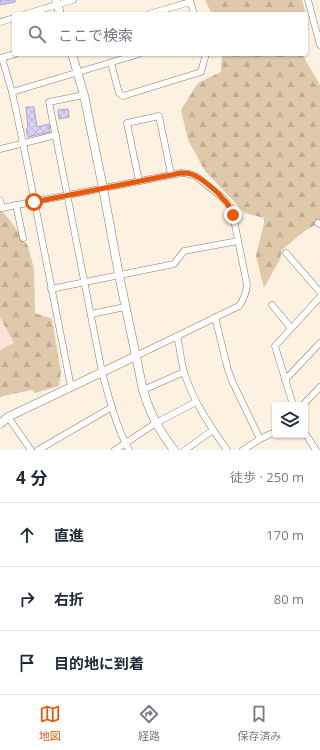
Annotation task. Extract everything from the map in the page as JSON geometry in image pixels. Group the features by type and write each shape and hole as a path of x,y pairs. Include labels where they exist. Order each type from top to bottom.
{"street":[{"path":"31,12 56,2 73,0"},
{"path":"308,0 320,45"},
{"path":"155,12 190,1 193,12"},
{"path":"56,2 59,12"},
{"path":"313,16 320,14"},
{"path":"0,22 12,19"},
{"path":"12,55 1,58 12,92 23,143 71,386"},
{"path":"73,56 84,95 125,307 143,390 148,406 156,423 174,450"},
{"path":"12,92 133,56"},
{"path":"111,63 119,93 123,96 201,72 205,56"},
{"path":"84,95 49,102 102,372 112,407 129,450"},
{"path":"139,181 127,123 159,116 171,174"},
{"path":"0,148 56,135"},
{"path":"0,200 2,208 171,174 190,174 197,177 224,199 230,207 233,215 247,285 244,299 239,306 8,417 0,424"},
{"path":"16,205 23,238"},
{"path":"51,288 174,264 184,251 238,240"},
{"path":"286,254 319,289"},
{"path":"291,402 275,346 320,297"},
{"path":"272,305 292,328"},
{"path":"91,314 125,307"},
{"path":"215,317 233,384 260,439"},
{"path":"177,336 184,372 196,402 227,450"},
{"path":"285,380 320,343"},
{"path":"143,390 184,372"},
{"path":"306,402 320,387"},
{"path":"115,450 156,423 196,402"},
{"path":"38,450 112,407"},
{"path":"8,417 31,450"},
{"path":"185,450 213,430"},
{"path":"243,450 272,433"},
{"path":"308,438 316,450"}],"shaded area":[{"path":"0,297 20,340 0,350"}],"green space":[{"path":"205,0 302,0 305,12 211,12"},
{"path":"222,56 303,56 320,85 320,222 303,232 282,250 280,259 264,288 256,256 264,218 245,213 205,171 188,140 181,110 198,83 221,72"},
{"path":"0,209 28,246 34,269 35,313 52,319 61,372 59,386 35,393 32,390 3,396 0,398 0,350 14,343 0,317"}],"building":[{"path":"0,0 15,0 15,2 0,5"},
{"path":"26,107 34,107 37,127 49,124 50,132 28,137 26,129 28,128"},
{"path":"68,109 69,117 59,119 58,110"}],"route":[{"path":"34,202 181,173 190,174 197,177 224,199 230,207 233,215"}]}
